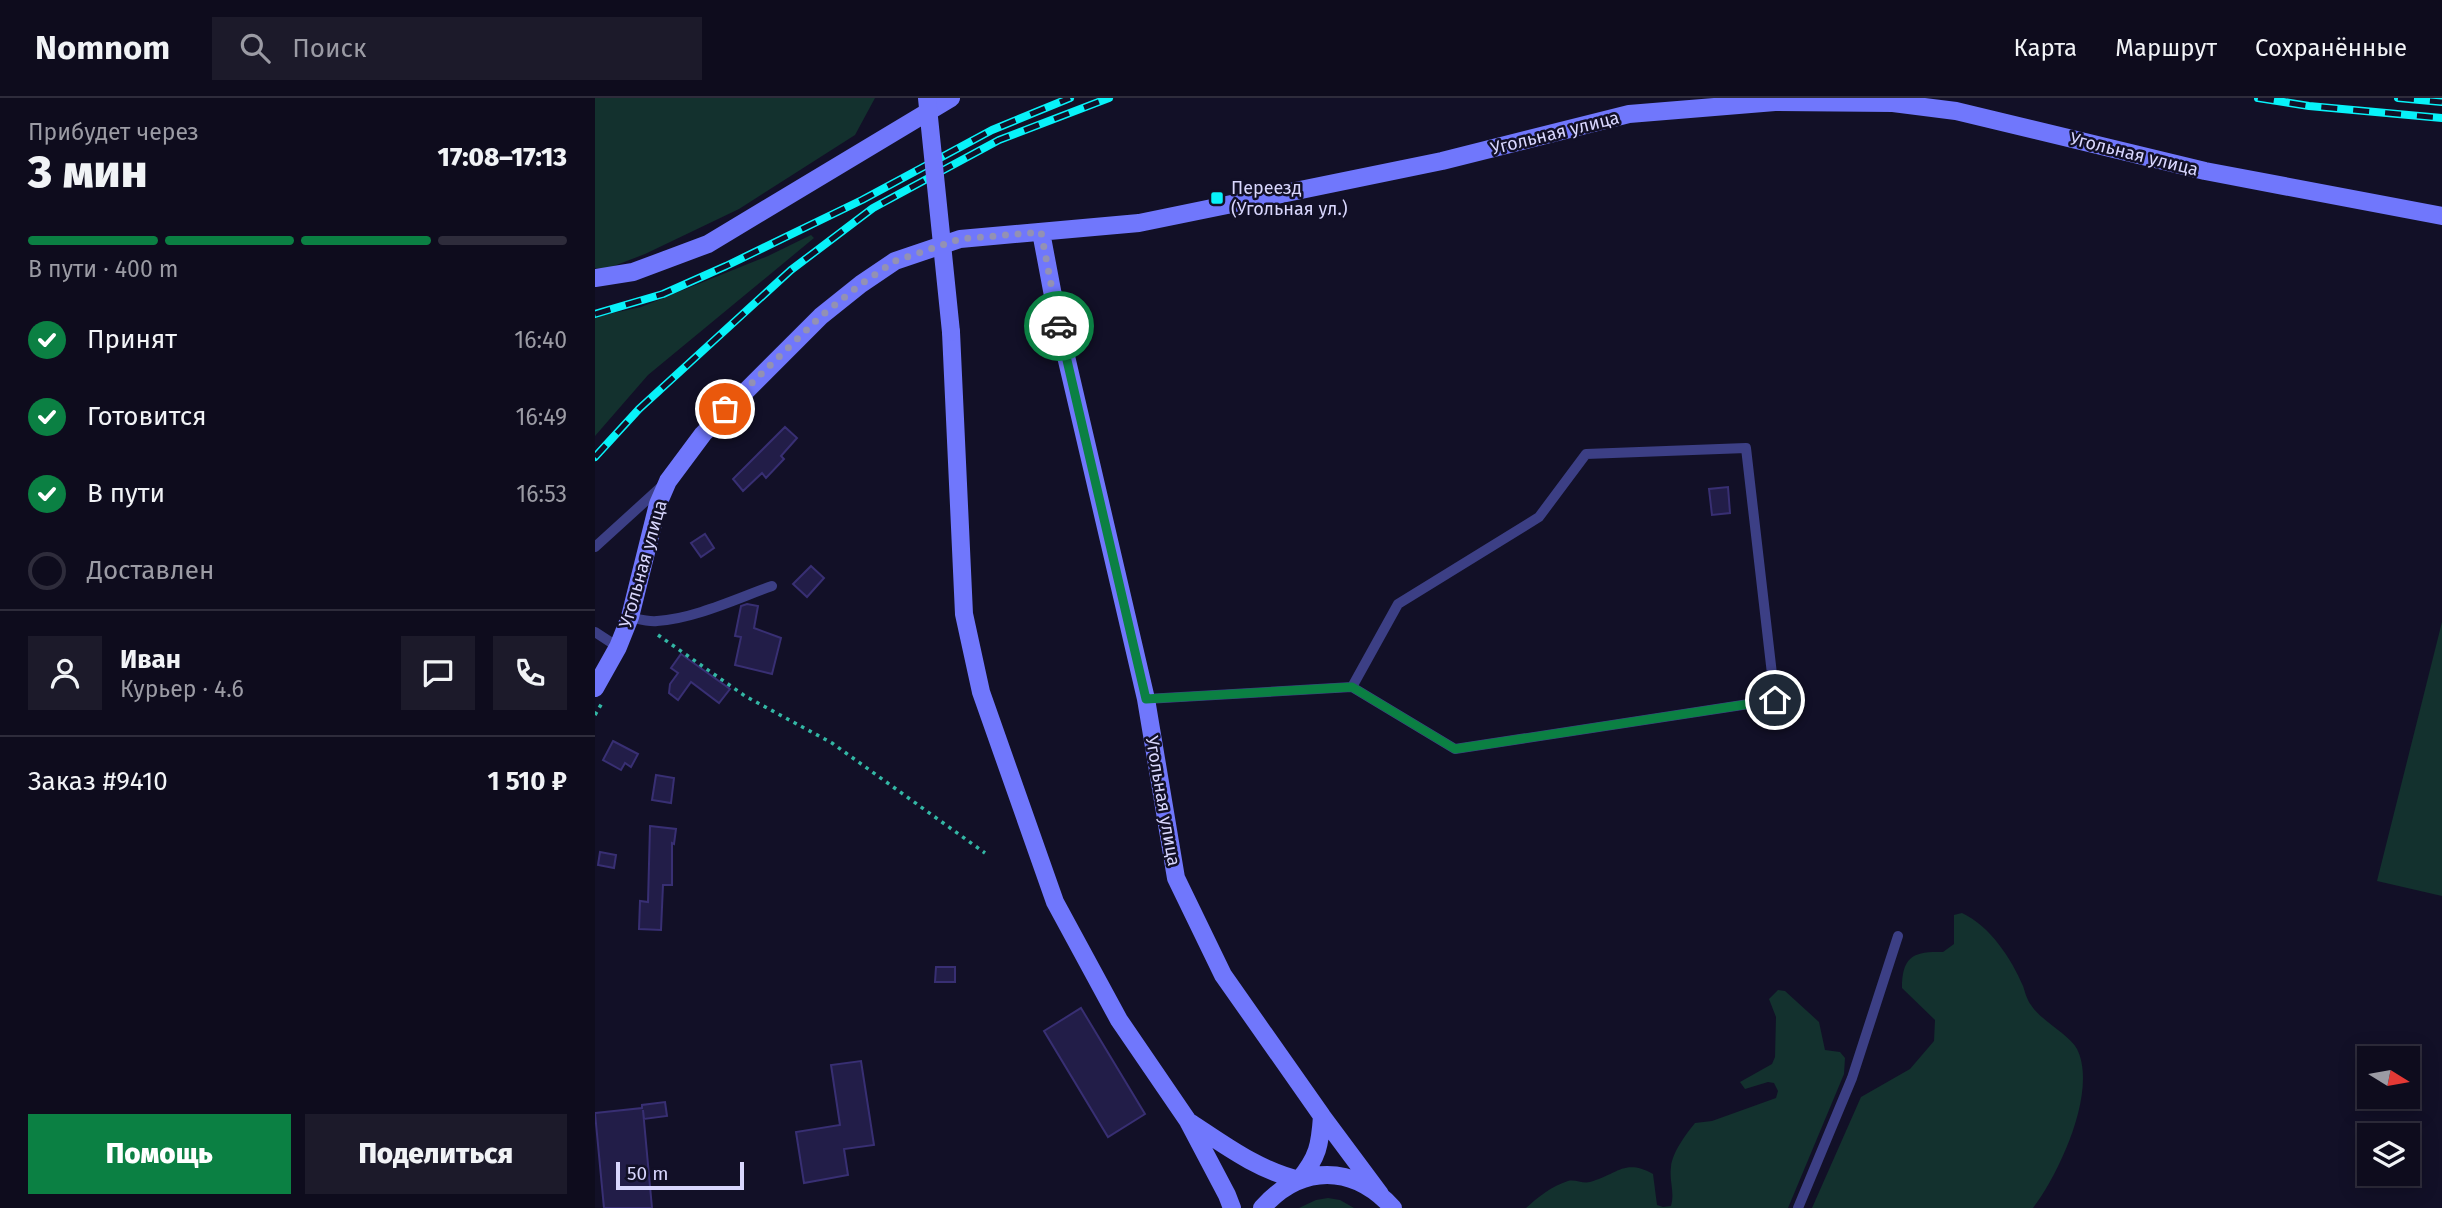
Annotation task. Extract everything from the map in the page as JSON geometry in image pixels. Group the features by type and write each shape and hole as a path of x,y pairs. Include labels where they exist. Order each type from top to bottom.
{"main road":[{"path":"927,98 951,331 964,614 981,692 1055,902 1119,1020 1188,1121 1232,1208"},
{"path":"595,278 633,272 708,244 951,98"},
{"name":"Угольная улица","path":"595,688 618,647 638,619 652,524 668,481 703,434 725,409 821,316 884,268 895,261 960,239 1139,223 1442,161 1629,114 1775,102 1892,103 1956,111 2205,171 2442,216"},
{"name":"Угольная улица","path":"1041,232 1058,322 1146,699 1176,878 1223,975 1380,1194"},
{"path":"1300,1180 1316,1156 1322,1116"},
{"path":"1188,1121 1250,1161 1275,1174 1300,1180"},
{"path":"1262,1208 1279,1191 1300,1180 1320,1175 1342,1176 1362,1182 1380,1194 1393,1208"}],"lane":[{"path":"1146,699 1352,687 1455,749 1775,700 1747,447 1586,454 1539,517 1398,604 1352,687"},
{"path":"595,547 668,481"},
{"path":"638,619 668,620 772,586"},
{"path":"595,632 618,647"},
{"path":"1798,1208 1851,1078 1898,936"}],"path":[{"path":"638,619 745,696 832,743 985,853"}],"green space":[{"path":"595,98 875,98 855,135 739,209 645,254 606,269 595,268"},
{"path":"811,235 814,238 648,375 595,436 595,317 641,307 768,256"},
{"path":"2442,622 2442,896 2377,881"},
{"path":"1962,913 1982,926 1999,944 2018,975 2031,1005 2077,1049 2082,1066 2083,1087 2079,1109 2073,1132 2054,1175 2033,1208 1812,1208 1861,1097 1910,1069 1934,1041 1935,1020 1902,988 1904,969 1907,962 1917,955 1943,952 1954,944 1954,915"},
{"path":"1778,990 1785,991 1819,1022 1825,1050 1840,1052 1845,1058 1844,1074 1788,1208 1526,1208 1545,1192 1562,1183 1590,1182 1627,1168 1643,1169 1653,1174 1657,1205 1671,1206 1672,1162 1680,1144 1695,1123 1712,1121 1776,1098 1778,1091 1774,1083 1768,1082 1745,1089 1740,1082 1772,1064 1775,1057 1776,1017 1769,999"},
{"path":"1316,1200 1340,1200 1354,1208 1299,1208"}],"building":[{"path":"785,427 797,438 781,456 784,459 766,478 762,473 743,491 733,479"},
{"path":"1728,487 1730,513 1712,515 1709,489"},
{"path":"705,534 714,548 701,557 691,543"},
{"path":"811,566 824,578 807,597 793,584"},
{"path":"741,606 758,606 754,628 781,638 772,674 735,665 741,637 735,636"},
{"path":"681,654 730,689 719,703 691,682 678,700 669,693 670,684 678,673 671,668"},
{"path":"613,741 638,754 631,767 625,763 621,770 603,760"},
{"path":"656,775 674,778 671,803 652,800"},
{"path":"650,826 676,829 674,844 672,843 672,885 663,885 661,930 639,929 640,901 648,902"},
{"path":"600,852 616,855 614,868 598,865"},
{"path":"936,967 955,967 955,982 935,982"},
{"path":"1081,1008 1145,1114 1108,1137 1044,1031"},
{"path":"861,1061 874,1145 844,1149 848,1175 804,1183 796,1132 840,1125 831,1065"},
{"path":"665,1102 667,1116 644,1119 643,1110 652,1208 604,1208 595,1113 642,1108 642,1105"}],"railway":[{"path":"595,314 663,294 726,266 862,200 992,130 1070,98"},
{"path":"595,457 639,409 791,270 873,208 999,140 1109,98"},
{"path":"2258,98 2309,106 2442,118"},
{"path":"2398,98 2442,102"}],"way so far":[{"path":"725,409 821,316 861,284 895,261 960,239 1041,232 1059,326"}],"place":[{"name":"Переезд (Угольная ул.)","path":"1217,198"}],"route":[{"path":"1059,326 1146,699 1352,687 1455,749 1775,700"}]}
